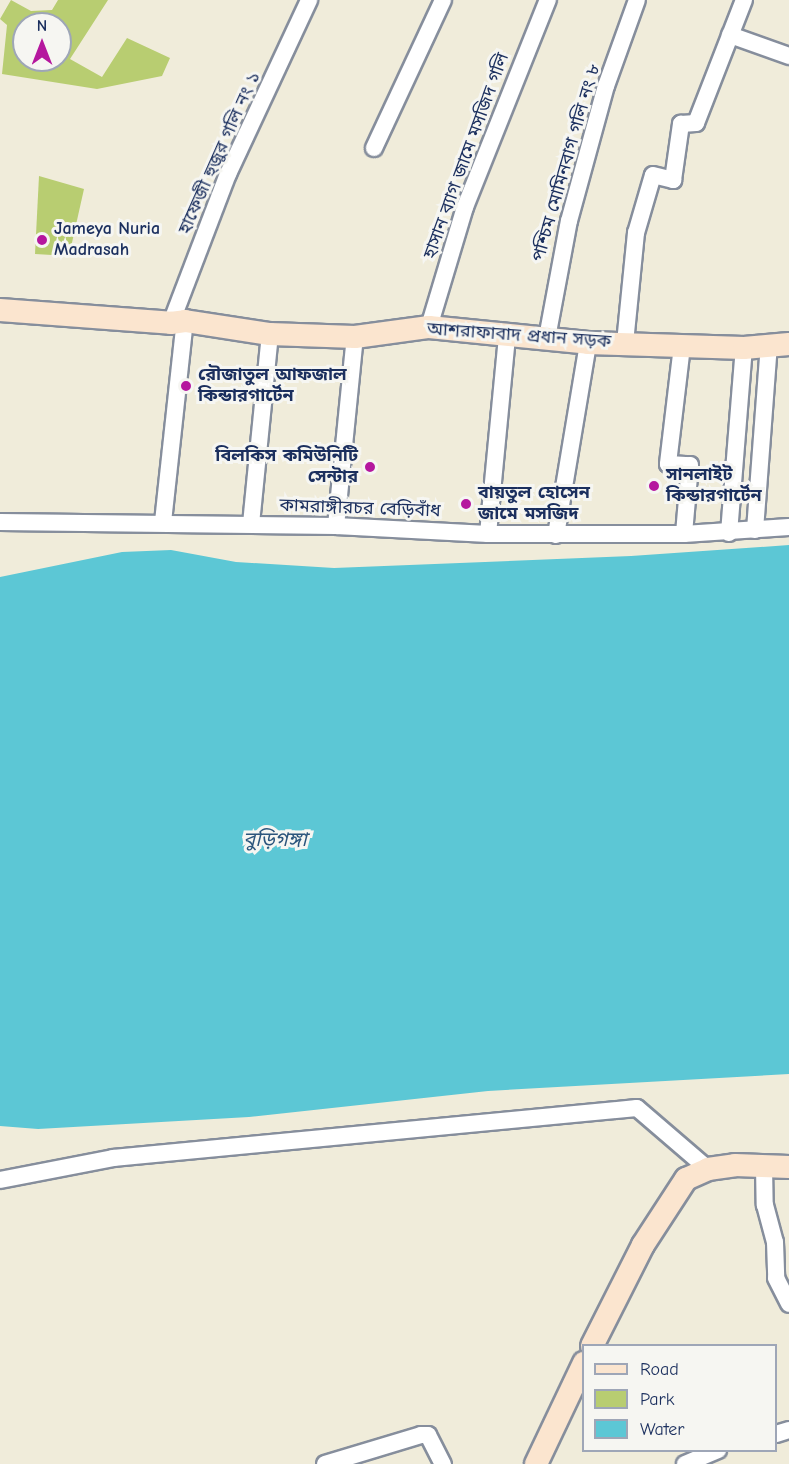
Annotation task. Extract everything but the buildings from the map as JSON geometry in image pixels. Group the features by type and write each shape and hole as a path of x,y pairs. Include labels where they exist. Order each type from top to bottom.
{"street":[{"name":"হাফেজী হুজুর গলি নং ১","path":"163,522 178,322 228,174 309,0"},
{"path":"374,148 443,0"},
{"name":"হাসান ব্যাগ জামে মসজিদ গলি","path":"429,327 465,207 548,0"},
{"name":"পশ্চিম মোমিনবাগ গলি নং ৮","path":"547,338 569,221 606,86 637,0"},
{"path":"625,343 636,233 653,175 673,180 681,124 696,123 744,0"},
{"path":"730,36 789,56"},
{"name":"আশরাফাবাদ প্রধান সড়ক","path":"0,310 178,322 270,334 355,337 429,327 588,343 744,348 779,344"},
{"path":"251,524 270,334"},
{"path":"488,534 507,335"},
{"path":"336,526 355,337"},
{"path":"556,535 588,343"},
{"path":"755,530 779,344"},
{"path":"682,346 668,464 690,465 684,534"},
{"path":"729,533 744,348"},
{"name":"কামরাঙ্গীরচর বেড়িবাঁধ","path":"0,522 251,524 556,535 729,533 789,526"},
{"path":"0,1180 112,1158 638,1108 708,1168"},
{"path":"764,1166 765,1205 775,1242 776,1278 789,1304"},
{"path":"593,1344 668,1205 686,1179 708,1168 789,1167"},
{"path":"536,1464 582,1367"},
{"path":"325,1464 422,1435 428,1435 442,1464"},
{"path":"685,1464 713,1452"}],"green space":[{"path":"11,0 31,11 52,10 58,0 108,0 72,56 72,12 12,12 12,72 72,72 72,60 102,77 127,38 170,58 162,76 97,89 2,74 7,25 0,19"},
{"path":"39,176 84,189 69,256 35,254"}],"water":[{"name":"বুড়িগঙ্গা","path":"789,545 789,1074 488,1091 249,1117 38,1129 0,1126 0,577 122,552 171,550 236,562 334,568 631,556"}],"place":[{"name":"Jameya Nuria Madrasah","path":"42,240"},
{"name":"রৌজাতুল আফজাল কিন্ডারগার্টেন","path":"186,386"},
{"name":"বিলকিস কমিউনিটি সেন্টার","path":"370,467"},
{"name":"সানলাইট কিন্ডারগার্টেন","path":"654,486"},
{"name":"বায়তুল হোসেন জামে মসজিদ","path":"466,504"}]}
